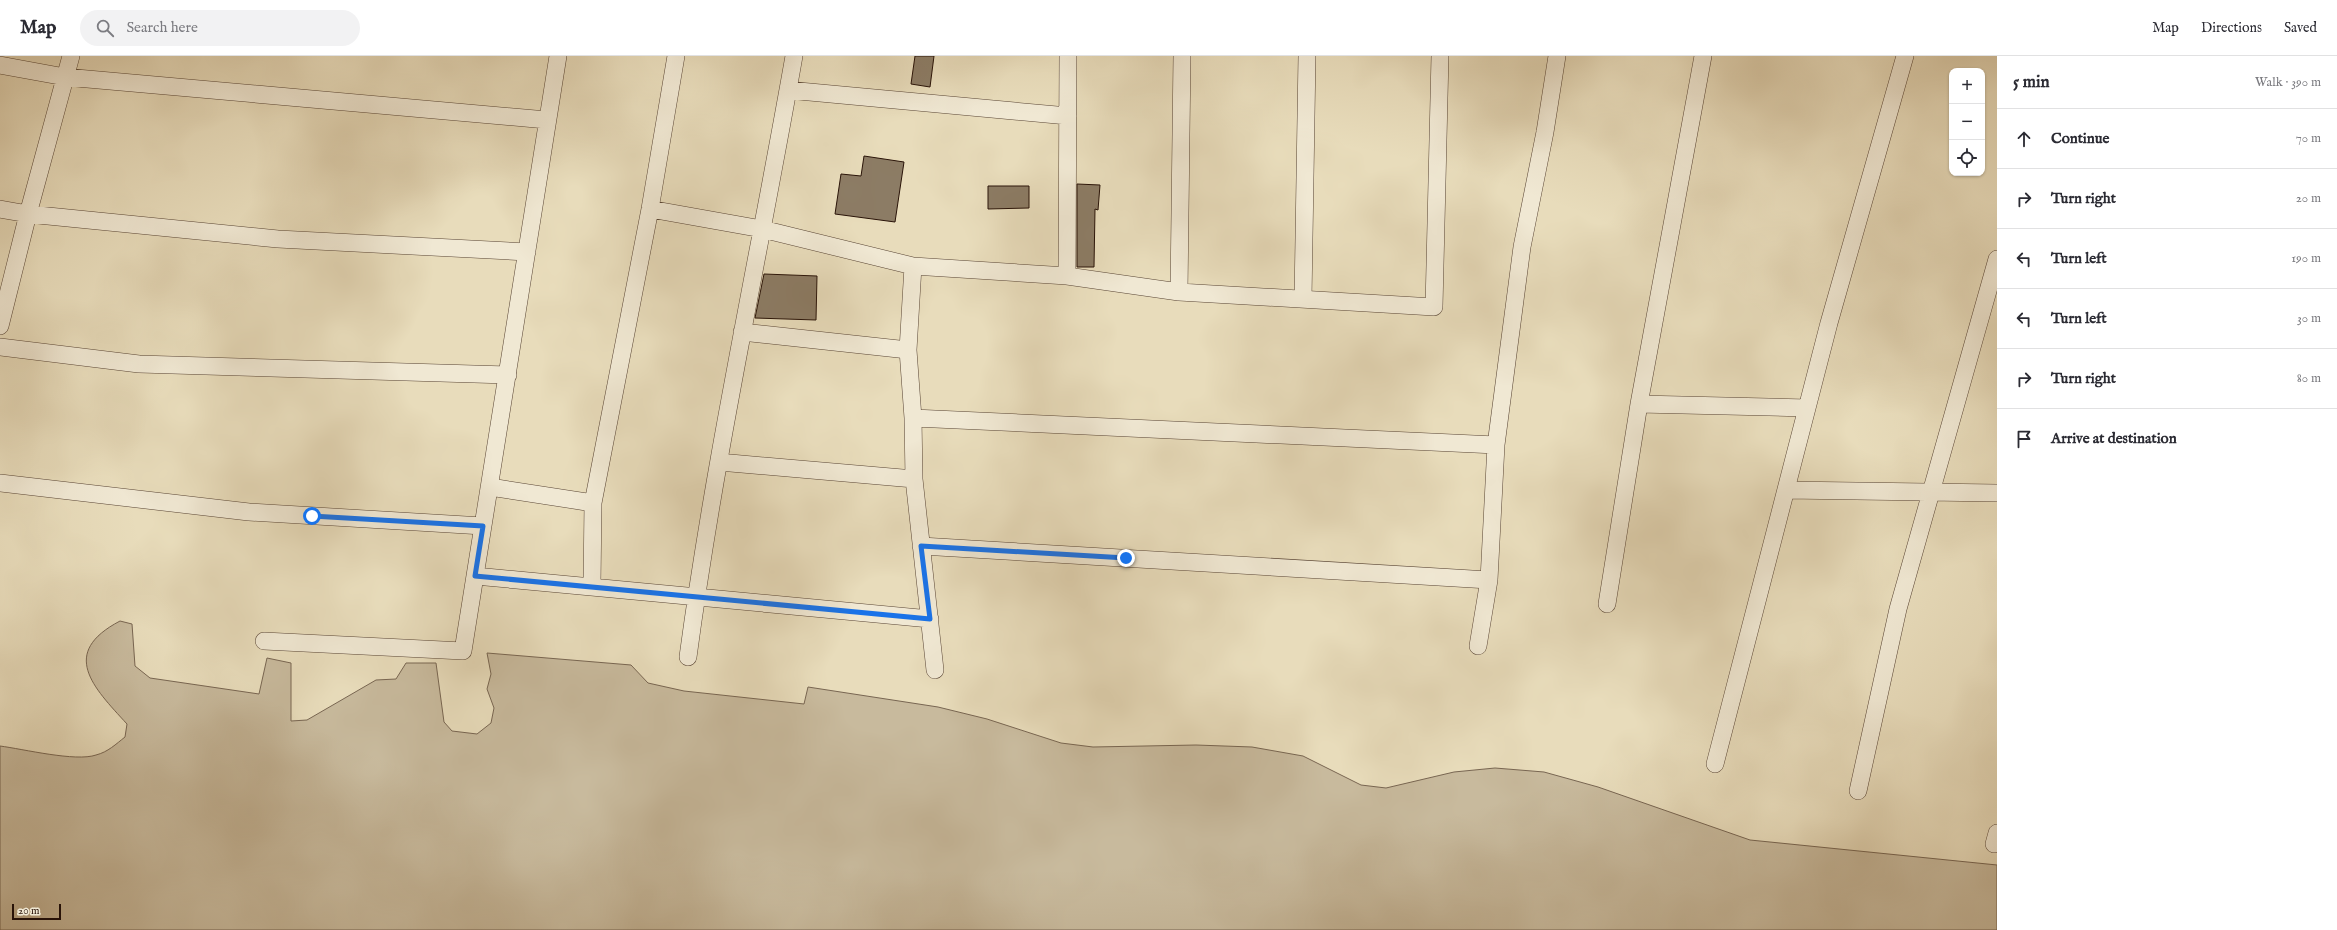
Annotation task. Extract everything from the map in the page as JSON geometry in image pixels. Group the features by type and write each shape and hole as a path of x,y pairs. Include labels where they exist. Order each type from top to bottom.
{"street":[{"path":"0,326 28,214 71,56"},
{"path":"264,642 463,651 528,252 558,56"},
{"path":"592,586 593,503 650,209 676,56"},
{"path":"688,657 696,597 719,462 794,56"},
{"path":"1066,276 1068,56"},
{"path":"1179,292 1182,56"},
{"path":"1303,299 1307,56"},
{"path":"650,209 762,229 913,266 1066,276 1179,292 1434,307 1440,56"},
{"path":"1478,646 1488,580 1496,445 1522,247 1545,132 1557,56"},
{"path":"1607,604 1639,404 1703,56"},
{"path":"1715,764 1831,315 1905,56"},
{"path":"0,65 66,77 547,120"},
{"path":"788,90 1068,116"},
{"path":"0,209 28,214 278,239 528,252"},
{"path":"1858,792 1898,609 1997,259"},
{"path":"913,266 908,350 913,418 914,479 935,670"},
{"path":"742,332 908,350"},
{"path":"0,347 139,364 508,375"},
{"path":"1639,404 1807,408"},
{"path":"913,418 1496,445"},
{"path":"719,462 914,479"},
{"path":"0,483 249,512 483,526"},
{"path":"490,487 593,503"},
{"path":"1786,490 1997,493"},
{"path":"921,546 1488,580"},
{"path":"475,576 930,619"}],"shaded area":[{"path":"120,621 132,624 135,666 150,678 259,694 267,658 291,663 291,721 307,720 376,680 396,679 406,663 436,663 444,722 452,731 477,734 491,723 494,708 487,689 491,674 487,653 631,665 648,683 684,691 804,704 808,687 938,707 987,719 1061,743 1093,747 1196,745 1252,747 1303,756 1361,785 1386,788 1454,772 1495,768 1544,772 1598,787 1750,840 1997,865 1997,930 0,930 0,746 63,756 87,757 112,748 125,737 127,724 103,697 94,684 88,671 86,658 91,645 101,633"}],"building":[{"path":"915,56 934,56 930,87 911,84"},
{"path":"864,156 904,162 895,222 835,214 841,174 861,176"},
{"path":"1077,184 1100,185 1098,210 1095,209 1094,267 1077,267"},
{"path":"988,186 1029,186 1029,208 988,209"},
{"path":"764,274 817,276 816,320 755,318"}],"route":[{"path":"312,516 483,526 475,576 930,619 921,546 1126,558"}]}
